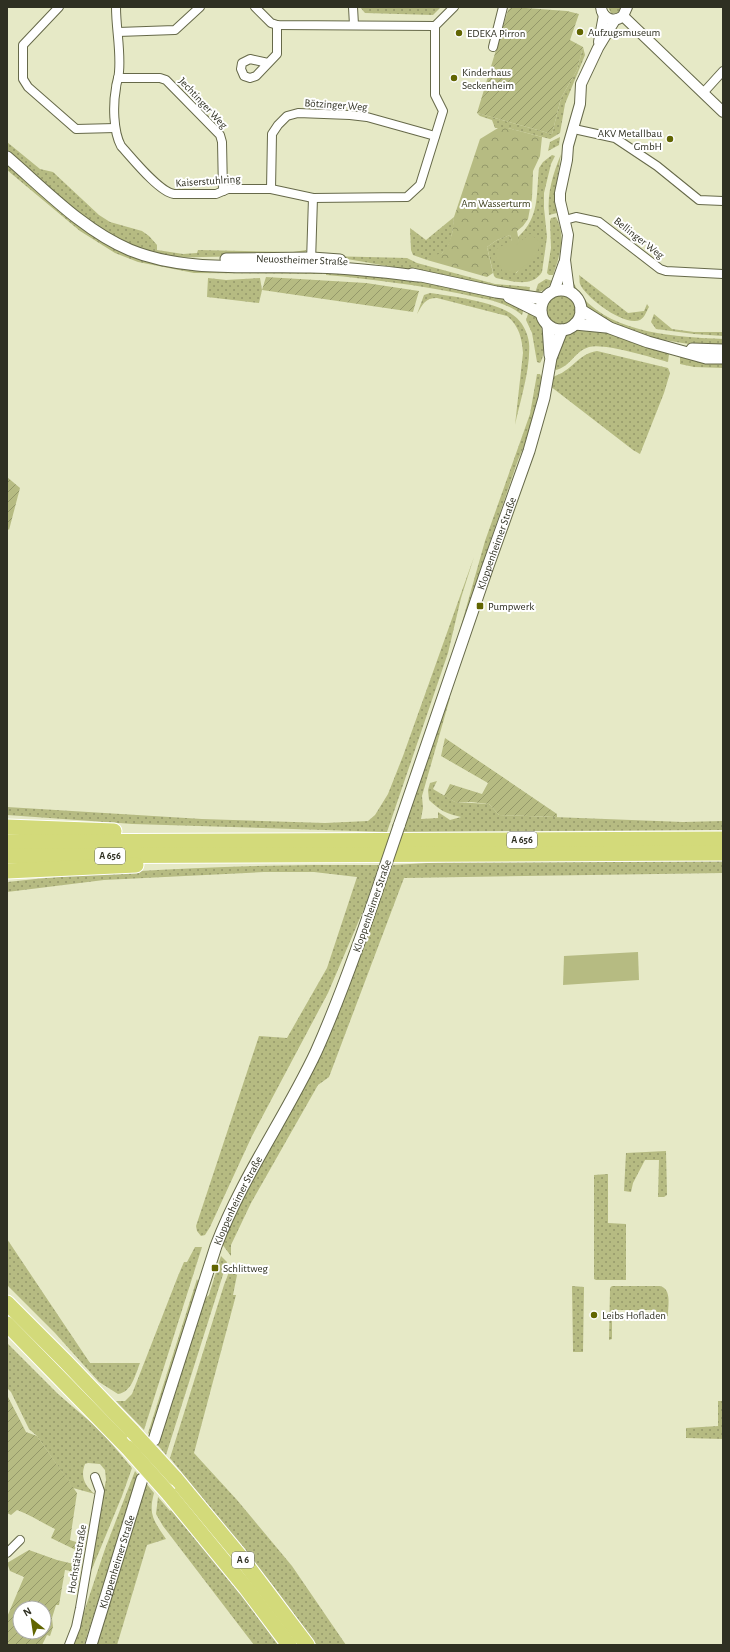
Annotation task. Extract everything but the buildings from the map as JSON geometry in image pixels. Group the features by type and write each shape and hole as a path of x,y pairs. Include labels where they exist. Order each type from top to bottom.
{"highway":[{"path":"7,827 141,832 182,841"},
{"name":"A 656","path":"7,842 723,839"},
{"name":"A 656","path":"7,856 723,853"},
{"path":"11,872 176,863 212,856"},
{"name":"A 6","path":"7,1303 66,1362 175,1478 243,1560 307,1645"},
{"name":"A 6","path":"7,1324 128,1448 169,1494 242,1583 289,1645"}],"main road":[{"name":"Neuostheimer Straße","path":"7,157 73,214 112,241 130,250 148,256 183,262 244,258 311,263 355,262 496,292 544,299"},
{"path":"575,324 581,310 578,299 569,291 554,291 541,303 542,318 548,326 552,328 562,330 575,324 610,328"},
{"name":"Neuostheimer Straße","path":"496,292 512,298 541,313"},
{"path":"581,310 610,328 648,342 678,349 706,358 723,358"},
{"name":"Kloppenheimer Straße","path":"548,326 551,358"},
{"name":"Kloppenheimer Straße","path":"154,1440 225,1221 242,1186 290,1102 316,1051 343,985 383,873 538,421 544,398 551,358 562,330"},
{"path":"678,349 723,350"},
{"name":"Kloppenheimer Straße","path":"91,1645 142,1479"}],"street":[{"path":"59,7 23,45 23,79 28,87 76,129 115,128"},
{"name":"Kaiserstuhlring","path":"116,7 119,66 116,88 115,128 117,139 121,146 168,193 216,194 228,189 271,189 313,198 407,197 420,185 443,111 435,95 435,26"},
{"path":"118,32 176,30 200,7"},
{"path":"255,7 271,23 277,25 435,26 454,7"},
{"path":"354,7 354,25"},
{"path":"493,48 503,7"},
{"path":"603,11 611,20 622,15"},
{"path":"598,48 603,11"},
{"path":"554,291 565,260 568,235 560,201 560,193 567,160 568,146 580,104 581,84 598,48 622,15"},
{"path":"622,15 723,112"},
{"path":"268,63 277,54 277,25"},
{"path":"703,93 723,71"},
{"name":"Jechtinger Weg","path":"118,78 160,78 166,80 220,135 222,142 223,191"},
{"name":"Bötzinger Weg","path":"271,189 272,134 287,116 298,113 367,117 435,136"},
{"path":"574,129 615,138 657,166 699,200 723,201"},
{"path":"311,263 313,198"},
{"name":"Bellinger Weg","path":"565,220 576,217 600,222 660,269 666,271 723,274"},
{"path":"565,260 569,291"},
{"name":"Hochstättstraße","path":"70,1645 77,1621 100,1491 95,1477"},
{"path":"7,1554 20,1540"}],"green space":[{"path":"360,7 441,7 433,15 365,13"},
{"path":"512,7 567,11 579,14 570,40 583,47 577,70 561,98 552,134 477,113 508,10"},
{"path":"608,7 621,7 618,13 611,13"},
{"path":"583,47 585,55 565,104 560,133 550,139 508,128 495,128 492,120 480,116 477,113 552,134 561,98 577,70"},
{"name":"Am Wasserturm","path":"498,128 508,128 542,137 540,156 533,171 532,198 528,219 517,231 519,242 530,234 541,243 534,259 515,273 503,272 495,255 496,249 512,241 510,235 497,240 487,247 493,273 487,277 427,260 432,256 442,253 448,245 452,234 454,217 480,139"},
{"path":"560,137 559,145 548,151 550,142"},
{"path":"7,142 40,169 53,172 99,215 110,222 142,231 149,236 157,245 157,250 183,254 197,253 198,250 293,252 306,250 305,254 179,257 165,256 142,250 121,241 100,229 61,200 7,152"},
{"path":"561,154 554,199 557,213 549,215 551,183"},
{"path":"552,155 555,156 551,164 544,193 547,237 542,272 538,277 527,282 515,282 496,278 494,276 487,247 497,240 510,235 516,273 519,270 518,237 530,222 534,213 539,168 543,162"},
{"path":"7,163 138,257 322,269 322,274 194,273 138,262 115,253 80,231 7,170"},
{"path":"454,217 450,241 442,253 427,260 413,255 411,250 410,228 426,240"},
{"path":"556,217 561,231 561,246 553,275 549,275 547,273 551,248 550,221 551,218"},
{"path":"530,234 541,243 534,259 515,273 503,272 495,255 496,249 512,241 516,245"},
{"path":"327,256 407,258 417,263 495,284 530,287 529,292 504,289 378,264"},
{"path":"326,269 392,276 458,287 498,296 524,308 522,315 509,307 486,299 411,285 326,275"},
{"path":"579,275 628,313 644,311 647,304 649,307 640,320 633,321 616,315 590,297 580,283"},
{"path":"266,277 366,283 419,291 413,312 262,290"},
{"path":"208,278 226,280 260,278 262,290 259,303 207,297"},
{"path":"546,279 553,281 546,289 535,293 538,284"},
{"path":"573,281 582,297 611,319 629,326 667,335 723,339 723,348 645,337 621,328 586,308 572,287"},
{"path":"430,293 473,300 496,306 513,315 522,324 526,331 529,343 529,353 527,374 515,425 523,353 521,337 517,328 507,316 437,298 427,300 417,314 424,295"},
{"path":"560,293 569,296 573,300 576,309 573,318 569,322 560,325 551,322 547,318 544,309 547,300 551,296"},
{"path":"529,311 537,317 541,326 544,347 540,363 537,362 532,333 526,320"},
{"path":"654,314 672,329 694,332 723,332 723,336 656,329 651,322"},
{"path":"580,328 608,333 669,354 668,362 627,351 596,346 584,349 565,366 556,370 553,366 560,342 567,335"},
{"path":"597,351 668,368 670,373 664,393 640,454 550,386 552,377 565,371 584,355"},
{"path":"680,357 723,361 723,368 694,367 680,364"},
{"path":"537,374 540,374 542,378 529,435 518,460 459,633 485,541 530,414"},
{"path":"7,477 20,488 9,530 7,528"},
{"path":"474,557 461,598 448,653 387,832 133,824 7,815 7,807 202,819 325,823 368,821 375,815 388,794"},
{"path":"446,697 450,698 422,796 423,808 421,819 438,818 438,812 450,820 461,817 444,811 429,800 428,790 430,783 437,781 433,789 455,802 489,804 499,815 683,822 723,821 723,830 403,832"},
{"path":"445,738 557,814 557,817 499,815 489,804 455,802 444,796 450,784 482,794 488,783 441,756"},
{"path":"723,861 723,873 404,878 329,1077 318,1085 251,1203 231,1245 231,1256 222,1244 229,1223 278,1133 393,865 444,862"},
{"path":"314,865 379,865 366,904 328,993 252,1136 210,1227 205,1235 201,1236 197,1231 196,1226 259,1036 287,1038 327,968 357,877 314,872 264,872 104,880 7,892 7,882 160,870"},
{"path":"638,952 639,980 563,985 564,956"},
{"path":"666,1151 667,1195 664,1197 658,1197 659,1160 645,1160 633,1183 631,1192 624,1191 626,1153"},
{"path":"608,1174 608,1223 626,1224 626,1280 594,1279 594,1175"},
{"path":"7,1239 90,1363 140,1363 127,1390 118,1394 99,1382 55,1333 7,1285"},
{"path":"195,1247 202,1247 144,1430 116,1401 125,1401 132,1394 184,1262 187,1262"},
{"path":"221,1256 227,1262 166,1455 157,1444 203,1300 209,1295"},
{"path":"232,1271 237,1275 233,1295 236,1295 194,1453 237,1500 292,1566 346,1645 317,1645 271,1583 170,1458 224,1285 229,1272"},
{"path":"197,1279 199,1283 151,1436 148,1433"},
{"path":"572,1286 584,1287 583,1352 573,1352"},
{"path":"612,1286 660,1286 664,1288 668,1294 668,1316 654,1317 653,1310 612,1310 612,1339 609,1340 610,1288"},
{"path":"7,1343 58,1394 101,1431 132,1468 92,1569 88,1570 106,1480 105,1470 100,1464 85,1464 83,1473 84,1481 95,1494 73,1488 37,1436 29,1429 11,1392 7,1388"},
{"path":"7,1395 26,1432 37,1436 77,1493 70,1540 85,1545 82,1553 51,1538 55,1529 27,1514 17,1510 11,1515 7,1513"},
{"path":"718,1401 723,1401 723,1439 686,1438 686,1428 718,1426"},
{"path":"135,1471 138,1475 84,1645 73,1645 105,1549"},
{"path":"145,1482 154,1493 152,1501 153,1518 166,1539 147,1545 117,1645 94,1645"},
{"path":"158,1497 170,1511 171,1510 236,1587 278,1645 254,1645 163,1526 156,1514"},
{"path":"29,1550 57,1560 78,1565 76,1572 65,1570 59,1605 56,1605 52,1618 52,1600 14,1600 24,1577 10,1571 7,1563"},
{"path":"12,1605 12,1640 44,1640 42,1645 7,1645 7,1617"}],"place":[{"name":"Aufzugsmuseum","path":"580,32"},
{"name":"EDEKA Pirron","path":"459,33"},
{"name":"Kinderhaus Seckenheim","path":"454,78"},
{"name":"AKV Metallbau GmbH","path":"670,139"},
{"name":"Pumpwerk","path":"480,606"},
{"name":"Schlittweg","path":"215,1268"},
{"name":"Leibs Hofladen","path":"594,1315"}]}
